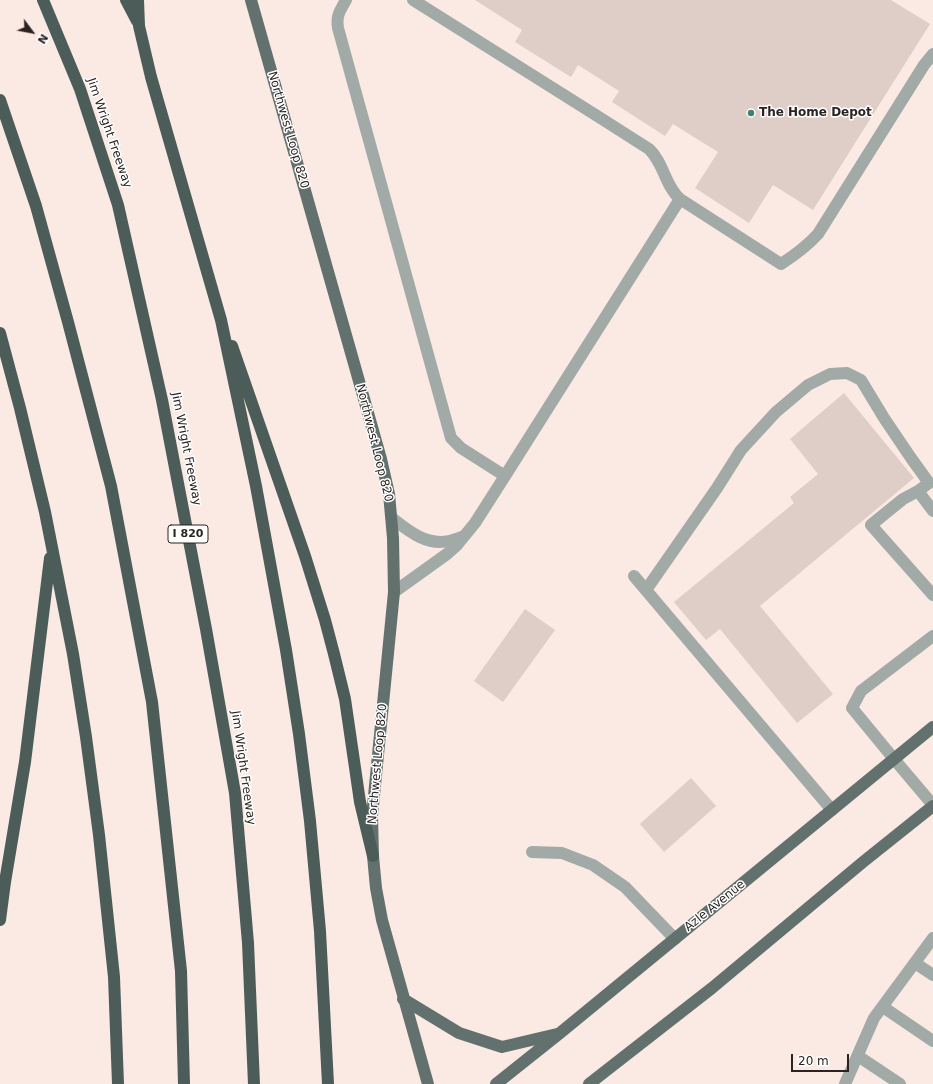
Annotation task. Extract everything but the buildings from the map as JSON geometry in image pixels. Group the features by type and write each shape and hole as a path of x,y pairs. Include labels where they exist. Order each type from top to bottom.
{"highway":[{"name":"Jim Wright Freeway","path":"43,0 80,89 118,205 164,408 205,621 235,793 248,943 254,1084"},
{"path":"126,0 139,26"},
{"path":"138,0 139,26 151,78 220,320 256,486 286,650 310,821 320,931 328,1084"},
{"path":"0,100 36,206 111,486 151,695 181,971 184,1084"},
{"path":"220,320 235,354 305,556 325,620 345,699 360,802 373,856"},
{"path":"0,333 45,512 73,654 99,835 114,977 118,1084"},
{"path":"0,920 25,762 52,547"}],"main road":[{"name":"Northwest Loop 820","path":"251,0 381,460 389,494 394,557 394,592 372,816 373,856 376,888 382,920 428,1084"},
{"name":"Azle Avenue","path":"496,1084 933,727"},
{"path":"589,1084 712,988 863,862 933,806"},
{"path":"403,998 459,1033 502,1047 560,1033"}],"lane":[{"path":"346,0 338,14 338,28 452,438 461,448 505,476"},
{"path":"413,0 649,149 659,162 671,189 680,199 781,264 811,242 818,234 924,65 933,54"},
{"path":"394,592 447,554 475,523 680,199"},
{"path":"646,590 717,488 741,450 776,412 808,385 830,374 847,373 861,380 884,418 929,483 903,499 871,525 933,595"},
{"path":"918,491 933,511"},
{"path":"392,518 414,534 432,542 450,541 465,535"},
{"path":"634,576 832,810"},
{"path":"933,636 861,691 852,708 933,806"},
{"path":"532,852 562,853 593,865 625,888 675,939"},
{"path":"845,1084 874,1018 933,938"},
{"path":"915,962 933,975"},
{"path":"882,1007 933,1041"},
{"path":"858,1056 900,1084"}],"place":[{"name":"The Home Depot","path":"751,113"}]}
